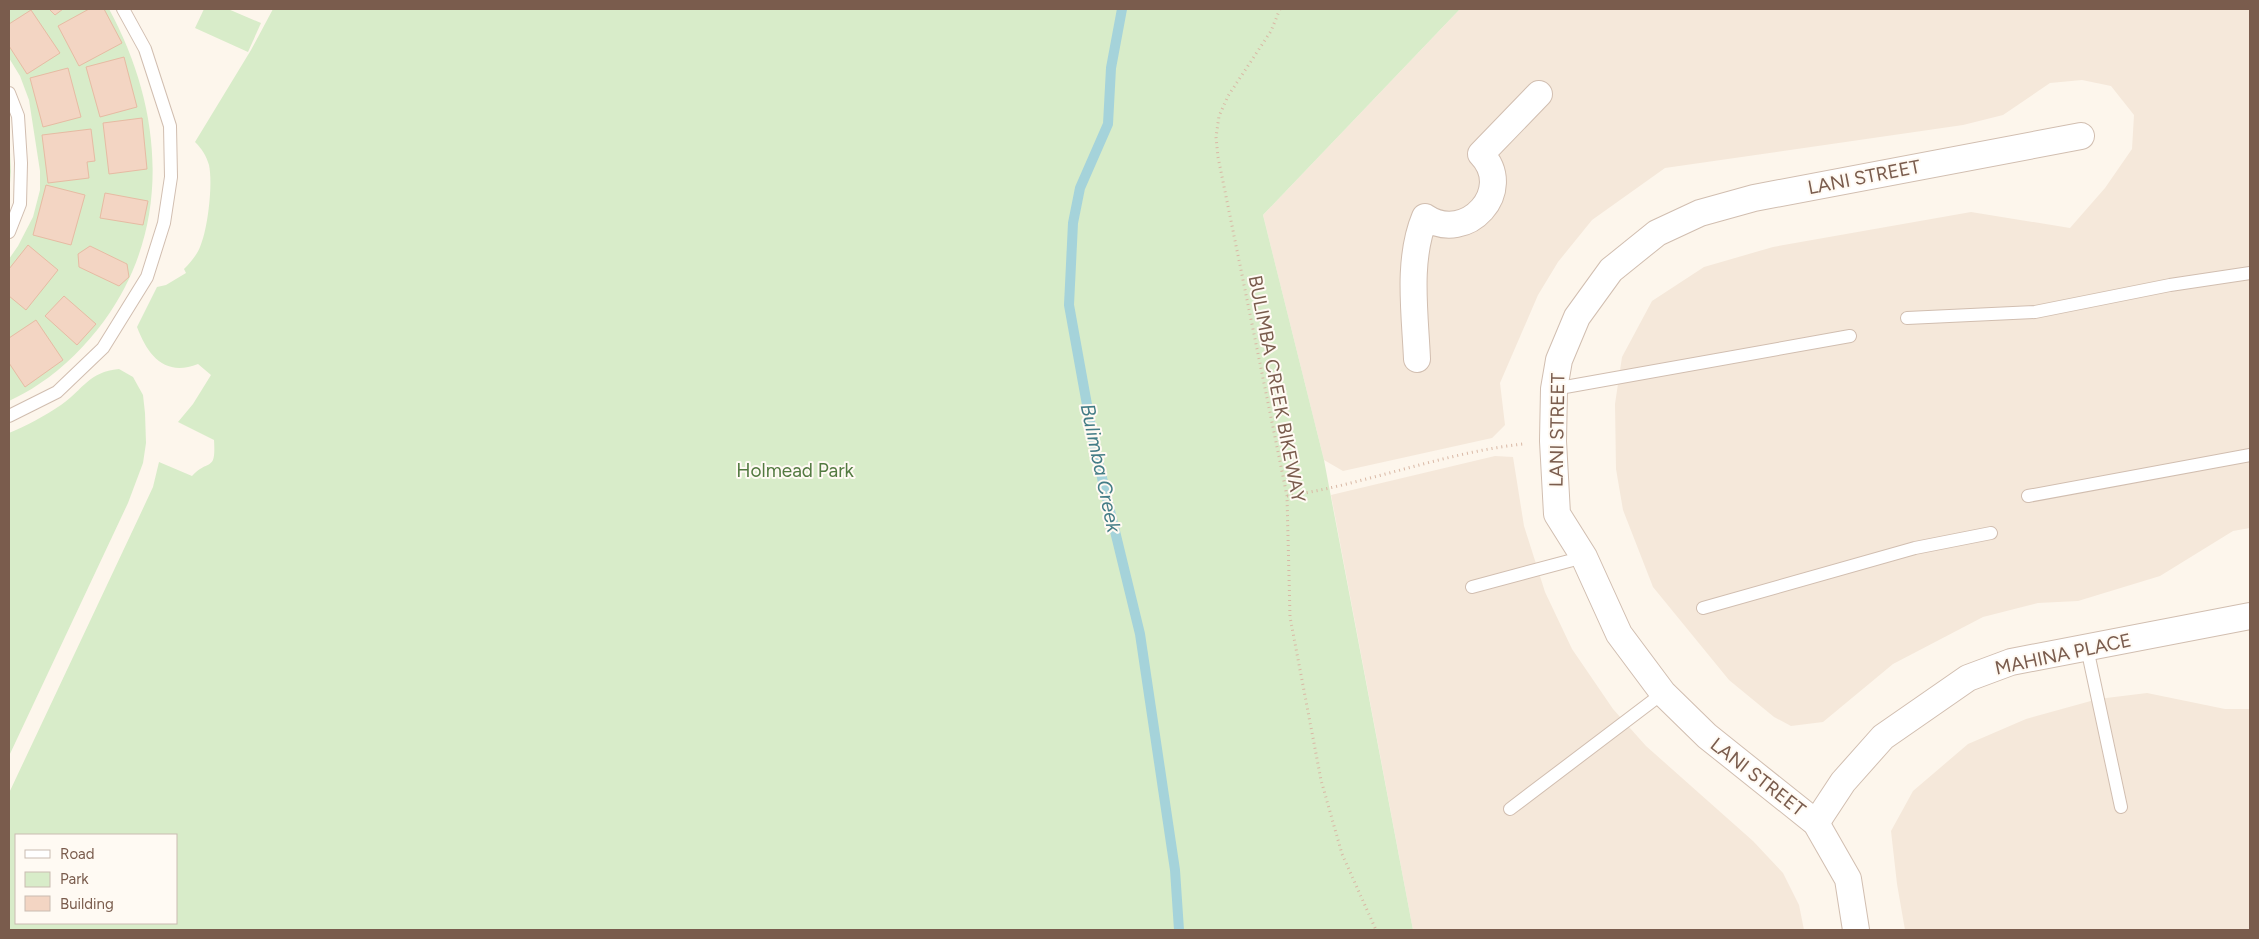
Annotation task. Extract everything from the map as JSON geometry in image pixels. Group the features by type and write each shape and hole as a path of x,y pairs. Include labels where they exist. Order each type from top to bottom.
{"street":[{"path":"1417,359 1414,272 1420,228 1425,217 1445,225 1459,224 1472,219 1483,210 1490,197 1493,184 1491,170 1482,154 1539,94"},
{"name":"LANI STREET","path":"1856,930 1848,879 1816,823 1707,736 1662,693 1619,634 1584,557 1557,514 1553,441 1554,389 1559,360 1582,310 1611,270 1657,233 1700,213 1754,198 2081,136"},
{"name":"MAHINA PLACE","path":"1816,823 1843,782 1883,737 1968,678 2011,662 2250,616"}],"lane":[{"path":"9,416 57,392 103,348 147,277 164,223 171,177 170,126 145,49 123,9"},
{"path":"9,93 18,116 22,163 20,204 9,232"},
{"path":"1907,318 2035,312 2170,285 2250,273"},
{"path":"1554,389 1850,336"},
{"path":"2028,496 2250,455"},
{"path":"1703,608 1914,548 1991,533"},
{"path":"1472,587 1584,557"},
{"path":"2087,648 2121,808"},
{"path":"1510,809 1662,693"}],"path":[{"name":"BULIMBA CREEK BIKEWAY","path":"1280,9 1271,31 1228,96 1219,116 1216,137 1218,156 1287,496 1290,617 1321,780 1342,854 1376,930"},
{"path":"1287,496 1317,492 1484,448 1553,441"}],"shaded area":[{"path":"1460,9 2250,9 2250,528 2233,531 2160,576 2078,601 2038,603 1983,617 1893,664 1823,722 1791,726 1774,717 1729,680 1653,587 1623,510 1616,469 1615,404 1622,357 1652,301 1704,267 1773,247 1971,212 2070,228 2105,188 2132,149 2134,115 2111,86 2082,80 2050,83 2003,115 1963,125 1665,168 1592,220 1558,262 1538,295 1500,383 1505,425 1492,438 1343,471 1324,460 1263,215"},
{"path":"1495,456 1513,457 1524,526 1545,592 1572,649 1613,709 1646,746 1753,841 1783,873 1799,905 1804,930 1413,930 1331,495"},
{"path":"2147,693 2225,709 2250,709 2250,930 1905,930 1891,831 1913,791 1968,744 2026,719 2098,699"}],"green space":[{"path":"9,9 109,9 127,47 141,86 149,126 153,167 150,207 141,247 126,285 104,321 90,339 57,371 32,389 9,401 9,259 33,217 40,190 40,171 29,100 20,76 9,58"},
{"path":"204,9 228,9 261,23 248,52 195,28"},
{"name":"Holmead Park","path":"273,9 1460,9 1263,215 1324,460 1413,930 9,930 9,793 153,487 159,462 192,476 210,464 214,457 214,440 178,422 193,404 211,375 198,364 176,368 167,366 159,361 152,355 137,327 157,287 166,285 186,273 184,269 197,253 203,239 210,195 210,173 205,155 195,142 251,50"},
{"path":"9,133 11,171 9,197"},
{"path":"119,369 133,377 143,395 146,443 143,463 128,503 9,756 9,433 55,409 93,377"}],"building":[{"path":"49,9 63,9 55,15"},
{"path":"89,9 104,9 122,43 79,66 58,26"},
{"path":"31,10 60,53 27,74 9,46 9,24"},
{"path":"124,57 137,107 100,117 86,67"},
{"path":"68,68 81,117 43,127 30,78"},
{"path":"142,118 147,169 109,174 103,123"},
{"path":"91,129 95,161 87,162 89,178 48,183 42,135"},
{"path":"46,185 85,195 71,245 33,235"},
{"path":"105,193 148,201 143,225 100,218"},
{"path":"28,245 58,270 26,310 9,296 9,269"},
{"path":"90,246 127,264 129,277 119,286 79,267 78,254"},
{"path":"64,296 96,324 77,345 45,316"},
{"path":"36,320 63,360 25,387 9,363 9,338"}],"waterway":[{"name":"Bulimba Creek","path":"1122,9 1111,68 1108,124 1080,188 1073,223 1069,305 1095,449 1140,634 1175,870 1179,930"}]}
